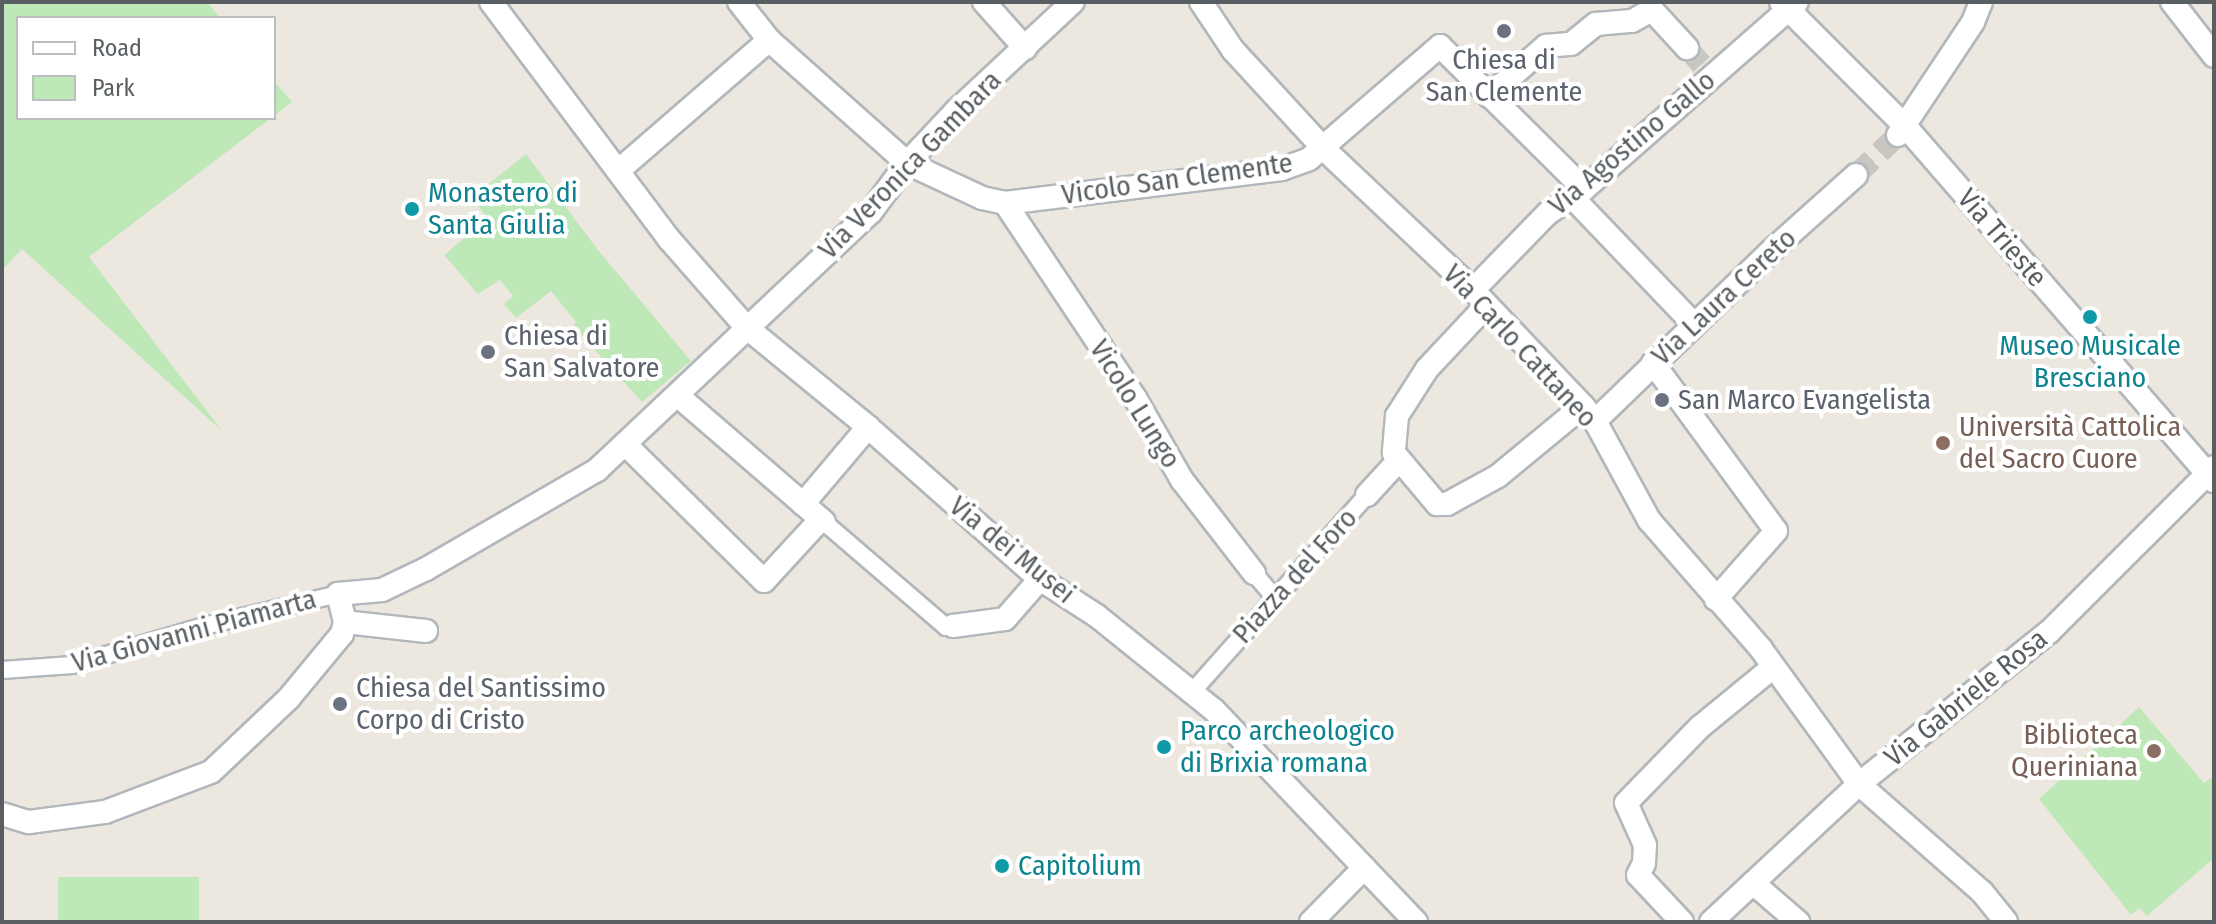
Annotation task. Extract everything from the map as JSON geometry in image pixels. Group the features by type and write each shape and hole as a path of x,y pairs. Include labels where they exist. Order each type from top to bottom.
{"street":[{"name":"Via dei Musei","path":"491,2 669,239 746,327 868,427 1040,579 1097,616 1192,692 1416,922"},
{"name":"Vicolo San Clemente","path":"739,2 769,40 907,163 982,198 1005,203 1282,169 1316,154 1440,46 1578,193 1694,324"},
{"path":"984,2 1025,48"},
{"name":"Via Veronica Gambara","path":"746,327 871,212 907,163 957,110 1073,2"},
{"name":"Via Carlo Cattaneo","path":"1201,2 1233,50 1316,154 1479,298 1589,414 1649,520 1761,649 1859,784 1982,892 2006,922"},
{"path":"1902,131 1973,22 1981,2"},
{"path":"2172,2 2214,56"},
{"name":"Via Trieste","path":"1789,4 2212,474"},
{"name":"Via Agostino Gallo","path":"1399,460 1394,453 1397,416 1479,298 1548,213 1578,193 1789,4"},
{"path":"1489,96 1546,46 1571,44 1596,24 1632,21 1652,10 1687,48"},
{"path":"618,171 769,40"},
{"name":"Via Laura Cereto","path":"1399,460 1437,504 1447,504 1519,462 1589,414 1653,363 1856,175"},
{"name":"Vicolo Lungo","path":"1005,203 1135,398 1182,480 1275,598"},
{"name":"Via Giovanni Piamarta","path":"2,670 72,665 208,625 338,594 382,590 426,569 597,470 746,327"},
{"path":"1653,363 1776,531 1716,599"},
{"path":"677,395 946,627 1005,619 1040,579"},
{"path":"803,504 868,427"},
{"path":"625,444 764,581 822,521"},
{"name":"Piazza del Foro","path":"1192,692 1399,460"},
{"name":"Via Gabriele Rosa","path":"1711,922 1859,784 2049,632 2212,474"},
{"name":"Via Giovanni Piamarta","path":"2,814 29,822 105,812 211,772 289,698 342,634 345,622 338,594"},
{"name":"Via Giovanni Piamarta","path":"345,622 426,631"},
{"path":"1682,922 1638,875 1644,863 1645,845 1626,803 1700,727 1772,668"},
{"path":"1311,922 1364,868"},
{"path":"1753,883 1792,917"}],"green space":[{"path":"2,2 207,2 218,16 16,16 16,120 268,120 89,257 223,432 22,249 2,270"},
{"path":"276,83 292,102 276,114"},
{"path":"526,154 598,250 691,361 642,402 573,326 576,322 551,291 516,318 504,304 513,296 500,280 478,294 444,255 488,218 471,198"},
{"path":"2139,707 2204,783 2214,776 2214,858 2147,916 2139,908 2131,915 2039,799"},
{"path":"58,877 199,877 199,922 58,922"}],"tunnel":[{"path":"1687,48 1708,71"},
{"path":"1856,175 1898,135"}],"place":[{"name":"Chiesa di San Clemente","path":"1504,31"},
{"name":"Monastero di Santa Giulia","path":"412,209"},
{"name":"Museo Musicale Bresciano","path":"2090,317"},
{"name":"Chiesa di San Salvatore","path":"488,352"},
{"name":"San Marco Evangelista","path":"1662,400"},
{"name":"Università Cattolica del Sacro Cuore","path":"1943,443"},
{"name":"Chiesa del Santissimo Corpo di Cristo","path":"340,704"},
{"name":"Parco archeologico di Brixia romana","path":"1164,747"},
{"name":"Biblioteca Queriniana","path":"2154,751"},
{"name":"Capitolium","path":"1002,866"}]}
